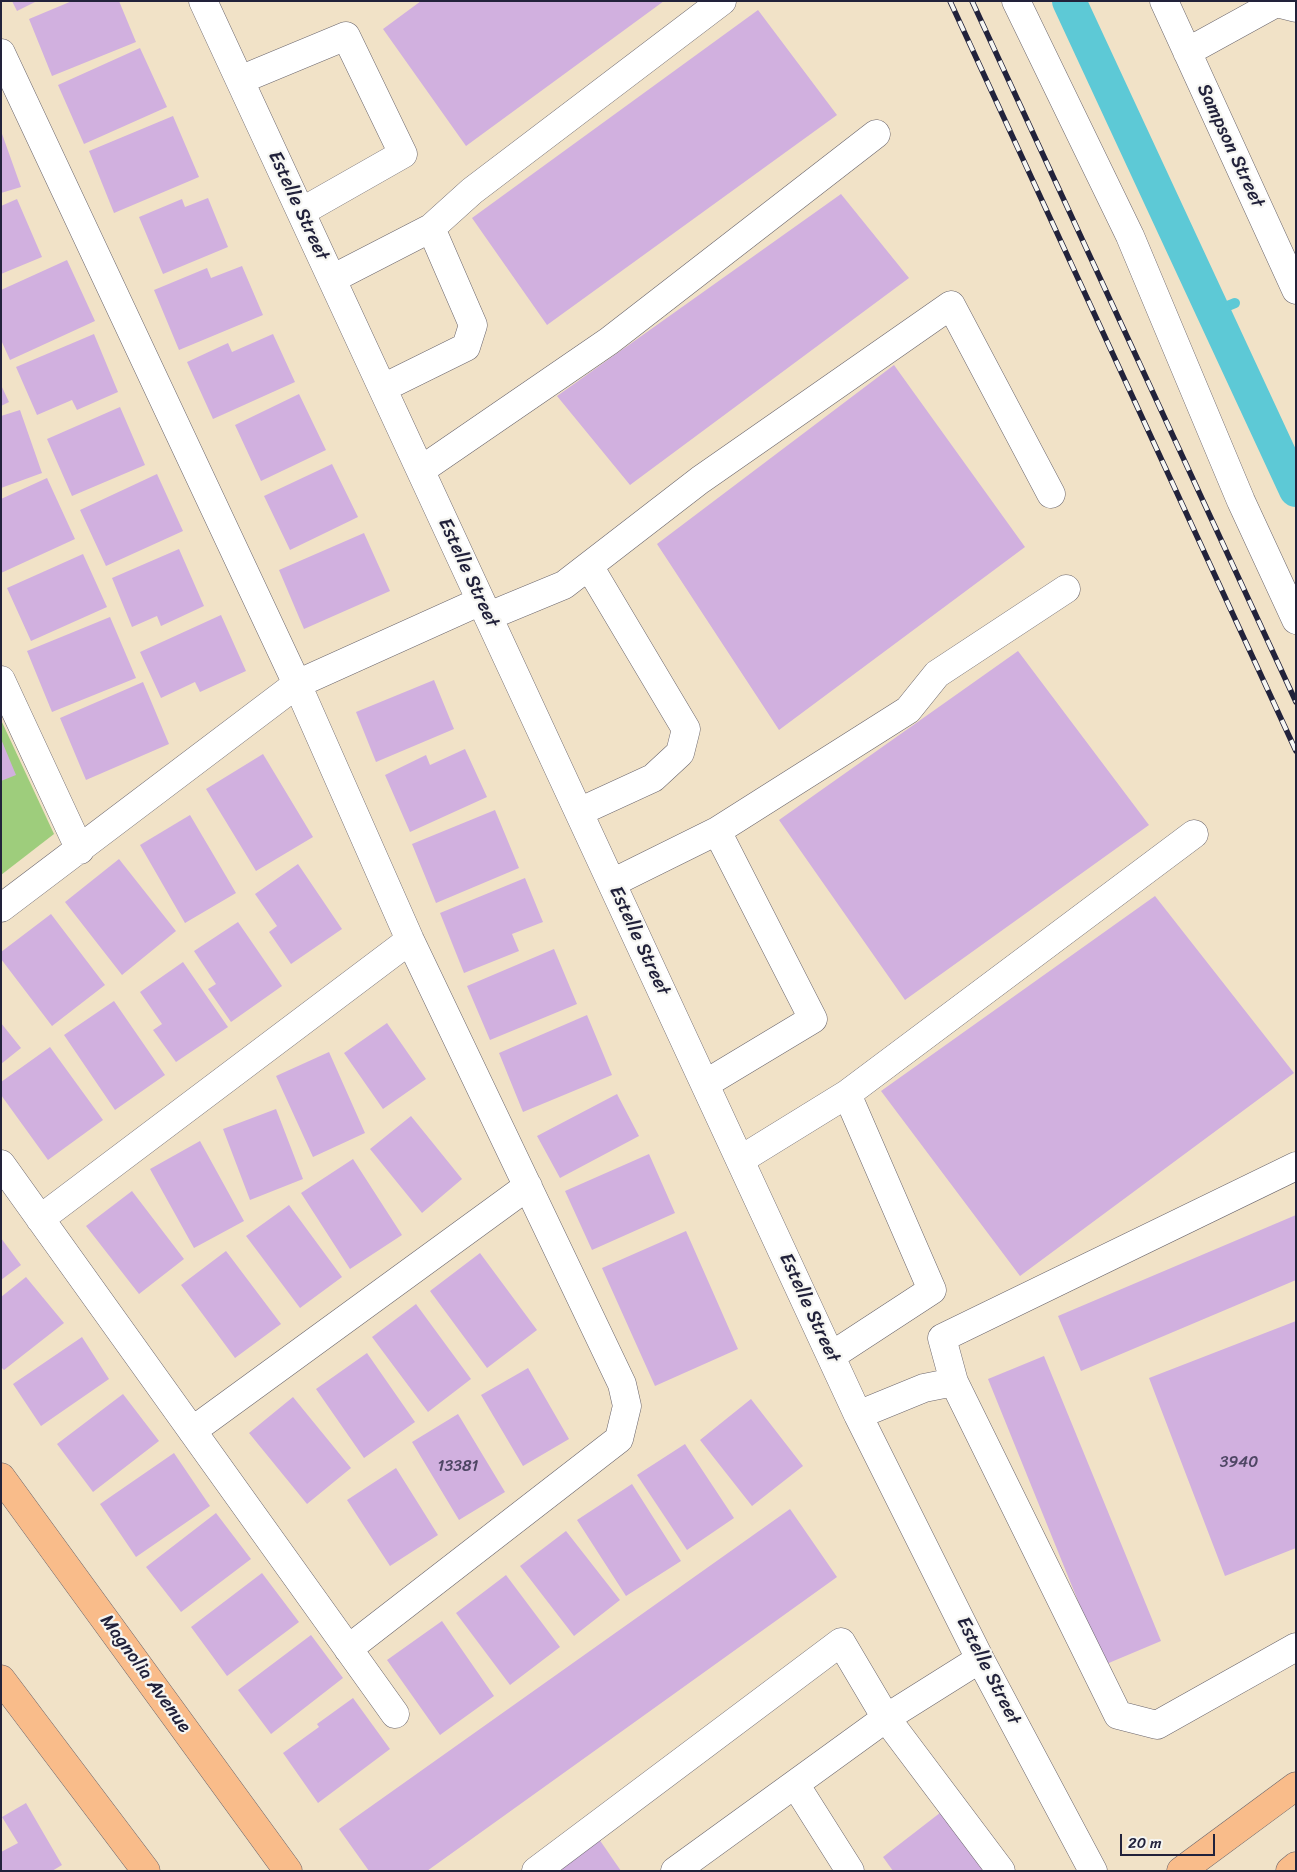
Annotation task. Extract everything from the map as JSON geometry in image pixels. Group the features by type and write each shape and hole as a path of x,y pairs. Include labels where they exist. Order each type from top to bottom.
{"main road":[{"name":"Magnolia Avenue","path":"1,1477 288,1871"},
{"path":"1,1679 146,1871"},
{"path":"1181,1871 1296,1786"},
{"path":"1290,1871 1296,1866"}],"street":[{"name":"Estelle Street","path":"204,1 858,1415 980,1659 1093,1871"},
{"path":"332,279 431,228 472,191 722,1"},
{"path":"1016,1 1130,236 1241,501 1296,620"},
{"name":"Sampson Street","path":"1164,1 1296,289"},
{"path":"1187,52 1276,3 1296,8"},
{"path":"240,80 346,36 403,154 301,212"},
{"path":"1,53 297,684 410,940 622,1384 628,1406 619,1440 348,1649"},
{"path":"420,470 609,341 876,134"},
{"path":"383,388 466,347 473,325 431,228"},
{"path":"1,908 297,684 485,609 564,585 700,480 951,305 1051,494"},
{"path":"579,812 653,778 680,753 686,729 589,566"},
{"path":"612,883 717,831 908,710 937,674 1066,589"},
{"path":"1,680 80,850"},
{"path":"705,1084 813,1019 717,831"},
{"path":"740,1160 846,1094 1194,834"},
{"path":"40,1219 410,940"},
{"path":"831,1356 932,1290 846,1094"},
{"path":"1,1164 394,1714"},
{"path":"1296,1166 942,1338 954,1382 1118,1715 1157,1725 1296,1647"},
{"path":"192,1431 528,1186"},
{"path":"858,1415 924,1388 954,1382"},
{"path":"536,1871 841,1642 886,1718 1000,1871"},
{"path":"675,1871 886,1718 980,1659"},
{"path":"795,1784 850,1871"}],"green space":[{"path":"1,720 54,834 1,875"}],"building":[{"path":"12,1 37,1 17,11"},
{"path":"72,1 119,1 136,42 52,76 29,19"},
{"path":"421,1 664,1 466,146 383,29"},
{"path":"758,10 837,115 547,325 472,218"},
{"path":"140,48 167,107 84,144 58,85"},
{"path":"173,116 199,177 114,213 89,151"},
{"path":"1,131 21,187 1,193"},
{"path":"841,194 909,278 630,485 557,396"},
{"path":"208,198 228,247 163,274 139,217 182,199 185,207"},
{"path":"17,199 42,257 1,274 1,206"},
{"path":"67,260 95,321 10,360 1,340 1,290"},
{"path":"242,266 263,315 179,350 154,290 207,268 211,278"},
{"path":"94,334 118,392 77,410 72,400 37,415 16,367"},
{"path":"273,334 295,382 213,419 187,362 228,343 232,352"},
{"path":"894,365 1025,547 779,730 657,544"},
{"path":"1,385 9,402 1,406"},
{"path":"299,394 326,450 261,481 235,425"},
{"path":"120,407 145,465 72,496 47,439"},
{"path":"20,410 42,473 1,488 1,416"},
{"path":"332,464 358,517 290,550 264,496"},
{"path":"157,474 183,531 106,566 80,510"},
{"path":"47,478 75,539 1,573 1,499"},
{"path":"364,533 390,591 304,629 279,570"},
{"path":"179,549 204,606 161,626 157,616 132,627 112,578"},
{"path":"83,554 107,607 31,641 7,588"},
{"path":"221,615 246,671 200,692 195,682 161,698 140,652"},
{"path":"110,617 136,678 52,712 27,651"},
{"path":"1018,651 1149,825 905,1000 779,820"},
{"path":"434,680 454,729 376,762 356,712"},
{"path":"143,682 169,744 86,780 60,718"},
{"path":"1,739 16,775 1,781"},
{"path":"465,749 487,797 410,832 385,775 426,755 430,765"},
{"path":"263,754 313,837 256,871 206,789"},
{"path":"495,810 519,868 436,903 412,844"},
{"path":"190,815 236,893 185,923 140,845"},
{"path":"119,859 176,931 122,975 65,902"},
{"path":"298,864 342,929 291,964 269,932 277,926 255,894"},
{"path":"525,878 543,922 512,934 519,951 464,973 440,913"},
{"path":"1155,896 1294,1073 1020,1276 881,1091"},
{"path":"51,914 105,985 52,1026 1,959 1,952"},
{"path":"238,922 282,986 231,1022 208,989 216,984 194,951"},
{"path":"554,949 577,1004 490,1040 467,986"},
{"path":"183,962 228,1027 176,1062 153,1030 162,1024 140,992"},
{"path":"114,1001 165,1075 115,1110 64,1035"},
{"path":"587,1015 612,1075 523,1112 499,1053"},
{"path":"1,1023 21,1048 1,1064"},
{"path":"387,1023 426,1079 383,1109 344,1053"},
{"path":"50,1047 103,1120 48,1160 1,1095 1,1082"},
{"path":"329,1052 365,1133 313,1157 276,1076"},
{"path":"617,1094 639,1136 560,1178 537,1136"},
{"path":"276,1109 303,1179 250,1200 223,1129"},
{"path":"411,1116 462,1179 422,1213 370,1149"},
{"path":"200,1141 244,1221 194,1248 150,1169"},
{"path":"649,1154 675,1213 592,1250 565,1191"},
{"path":"353,1159 402,1235 350,1269 301,1193"},
{"path":"132,1191 184,1259 139,1294 86,1226"},
{"path":"289,1205 342,1277 300,1308 246,1236"},
{"path":"1296,1215 1296,1280 1081,1371 1058,1316"},
{"path":"686,1231 738,1349 655,1386 602,1268"},
{"path":"1,1238 21,1265 1,1280"},
{"path":"226,1251 281,1324 235,1358 181,1285"},
{"path":"480,1253 537,1330 487,1368 430,1291"},
{"path":"26,1277 64,1323 4,1370 1,1367 1,1297"},
{"path":"416,1304 471,1379 428,1412 372,1337"},
{"path":"1296,1321 1296,1548 1225,1576 1149,1378"},
{"path":"82,1337 109,1379 41,1426 13,1384"},
{"path":"367,1353 415,1422 364,1458 316,1389"},
{"path":"1044,1356 1161,1641 1104,1665 988,1379"},
{"path":"528,1368 569,1439 523,1466 481,1395"},
{"path":"123,1394 159,1441 93,1492 57,1444"},
{"path":"293,1397 351,1468 307,1504 249,1433"},
{"path":"751,1399 803,1466 752,1506 700,1440"},
{"path":"458,1414 505,1492 459,1520 412,1442"},
{"path":"685,1444 734,1518 687,1550 637,1475"},
{"path":"174,1453 210,1506 136,1557 100,1504"},
{"path":"396,1468 438,1535 390,1566 347,1500"},
{"path":"632,1484 681,1561 626,1596 577,1520"},
{"path":"790,1509 837,1577 427,1871 369,1871 339,1829"},
{"path":"216,1513 251,1559 181,1612 146,1567"},
{"path":"566,1531 620,1600 574,1636 520,1566"},
{"path":"262,1573 299,1622 227,1676 191,1627"},
{"path":"506,1575 560,1647 510,1685 456,1613"},
{"path":"442,1621 494,1696 440,1735 387,1660"},
{"path":"311,1635 343,1678 271,1734 238,1690"},
{"path":"353,1698 390,1749 318,1803 283,1753 319,1727 317,1724"},
{"path":"26,1803 62,1865 52,1871 1,1871 1,1852 18,1843 2,1817"},
{"path":"945,1809 989,1871 893,1871 883,1857"},
{"path":"599,1839 621,1871 554,1871"}],"waterway":[{"path":"1069,1 1296,490"},
{"path":"1213,312 1235,303"}],"railway":[{"path":"950,1 1296,751"},
{"path":"972,1 1296,702"}]}
